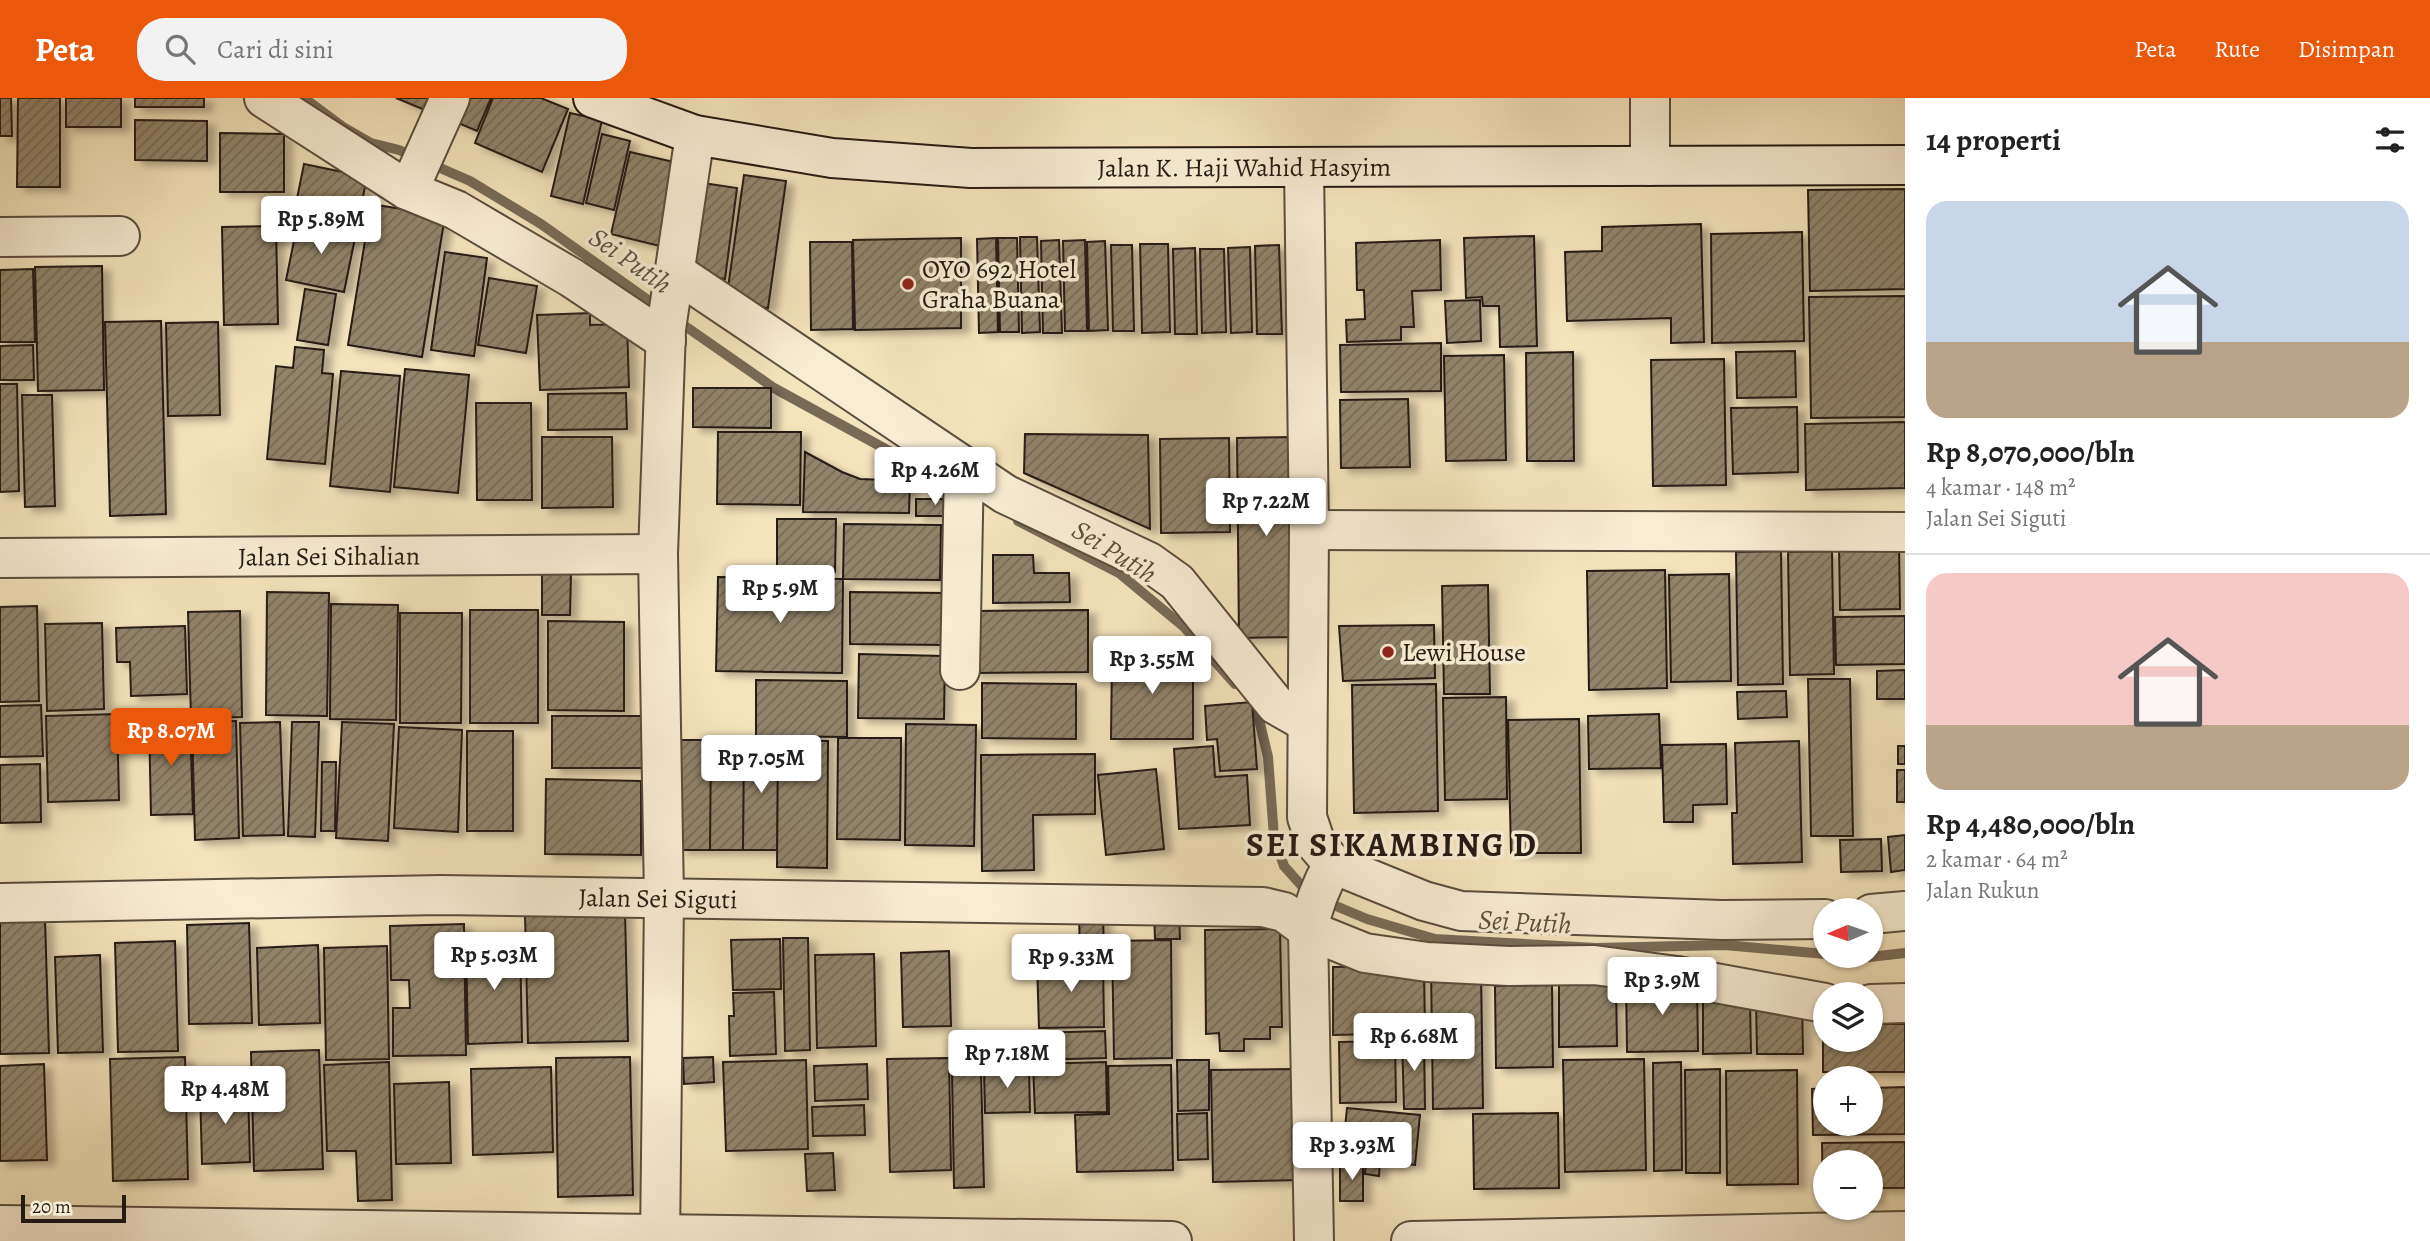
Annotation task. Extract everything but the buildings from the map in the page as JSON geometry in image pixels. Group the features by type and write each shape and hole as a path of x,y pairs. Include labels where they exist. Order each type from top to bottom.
{"street":[{"path":"264,98 417,170 456,210 666,335"},
{"path":"417,170 450,98"},
{"name":"Jalan K. Haji Wahid Hasyim","path":"593,98 695,135 832,158 971,168 1905,165"},
{"path":"1650,98 1650,166"},
{"path":"660,1238 664,898 658,554 666,335 695,135"},
{"path":"1304,167 1309,530 1307,817 1316,844 1319,897 1314,1241"},
{"path":"0,236 120,236"},
{"path":"673,281 964,481 1005,494 1149,562 1177,582 1276,705 1306,722"},
{"path":"960,670 964,481"},
{"path":"1309,530 1905,532"},
{"name":"Jalan Sei Sihalian","path":"0,558 658,554"},
{"name":"Jalan Sei Siguti","path":"0,903 441,895 1263,907 1284,912 1319,897"},
{"path":"1319,897 1424,901 1461,911 1722,920 1813,919"},
{"path":"1319,897 1365,953 1509,966 1594,965 1677,976 1813,1001"},
{"path":"1883,913 1905,911"},
{"path":"1883,1004 1905,1003"},
{"path":"0,1224 660,1238 1172,1241"},
{"path":"1410,1241 1905,1231"}],"waterway":[{"name":"Sei Putih","path":"304,98 343,127 371,143 399,150 470,181 541,224 662,310"},
{"name":"Sei Putih","path":"675,319 774,388 955,487"},
{"name":"Sei Putih","path":"1018,521 1119,573 1184,627 1235,684"},
{"name":"Sei Putih","path":"1251,701 1256,707 1268,757 1274,837 1284,866 1309,894"},
{"name":"Sei Putih","path":"1324,901 1367,919 1435,939 1596,948 1725,945 1813,953"},
{"name":"Sei Putih","path":"1883,956 1905,953"}],"place":[{"name":"OYO 692 Hotel Graha Buana","path":"908,284"},
{"name":"Lewi House","path":"1388,652"}],"district":[{"name":"SEI SIKAMBING D","path":"1392,844"}]}
